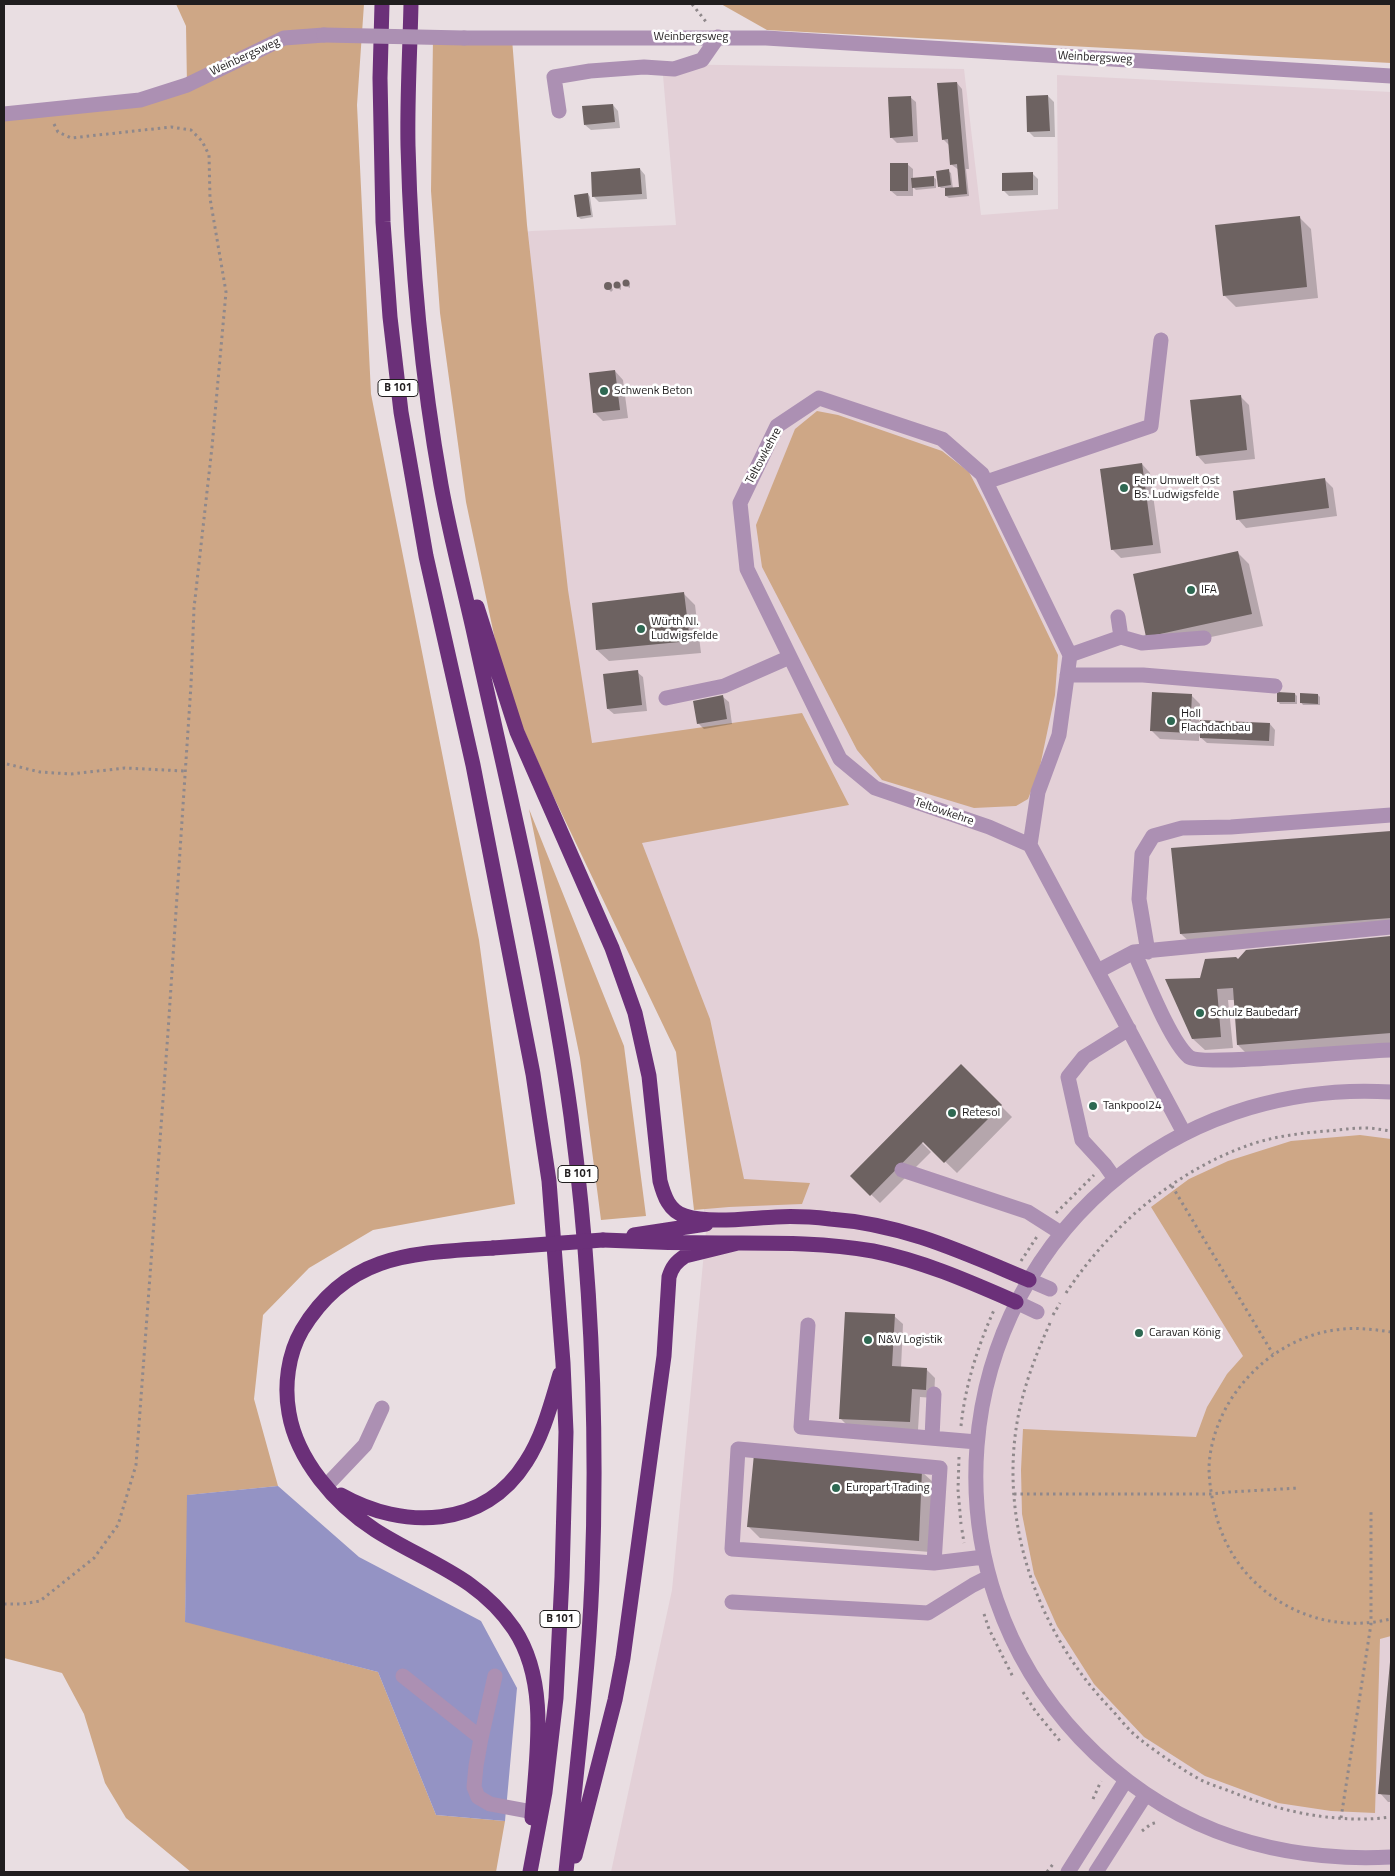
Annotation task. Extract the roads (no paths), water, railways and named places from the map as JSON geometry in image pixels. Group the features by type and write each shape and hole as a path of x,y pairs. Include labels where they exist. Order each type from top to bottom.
{"highway":[{"name":"B 101","path":"382,4 380,78 382,212 390,317 400,402 426,556 474,774 533,1074 549,1181 563,1363 566,1432 556,1698 546,1785 530,1872"},
{"name":"B 101","path":"411,4 408,142 415,287 426,381 442,488 536,912 570,1114 581,1205 589,1300 593,1395 594,1490 592,1583 586,1678 566,1872"},
{"path":"442,488 500,682 517,732 612,948 633,1005 649,1076 658,1163 664,1195 669,1205 676,1212 684,1216 705,1219 799,1216 873,1224 906,1231 936,1241 1029,1280"},
{"path":"638,1238 737,1219"},
{"path":"530,1872 537,1698 529,1656 514,1629 496,1607 475,1587 450,1571 373,1529 352,1513 313,1472 293,1432 288,1406 288,1369 300,1334 321,1302 335,1288 353,1276 388,1260 427,1252 638,1238 828,1245 874,1251 933,1268 1016,1302"},
{"path":"571,1872 615,1700 623,1658 664,1356 669,1277 672,1268 685,1256 738,1243"},
{"path":"326,1486 362,1505 380,1512 406,1518 455,1515 477,1506 498,1493 515,1477 526,1463 543,1428 563,1363"}],"street":[{"name":"Weinbergsweg","path":"4,114 140,100 187,84 284,38 324,35 512,39 766,38 1391,76"},
{"path":"559,111 554,77 590,71 644,67 674,70 702,60 718,37"},
{"path":"986,482 1151,426 1161,340"},
{"name":"Teltowkehre","path":"1030,846 989,827 875,788 840,759 747,569 740,503 777,426 819,398 942,439 982,474 1070,655"},
{"path":"1118,617 1121,637"},
{"path":"1184,1133 1030,846 1038,792 1059,736 1070,655 1121,637 1142,643 1204,638"},
{"path":"666,698 724,686 790,657"},
{"path":"1067,675 1143,675 1275,686"},
{"path":"1391,815 1231,827 1182,828 1153,836 1142,854 1139,899 1141,952 1168,1026 1180,1048 1191,1059 1204,1061 1247,1060 1391,1050"},
{"path":"1098,972 1141,952 1391,927"},
{"path":"1115,1179 1082,1140 1068,1077 1084,1057 1129,1029"},
{"path":"1391,1092 1350,1091 1287,1098 1236,1111 1184,1133 1148,1155 1115,1179 1085,1206 1062,1233 1029,1280 1016,1302 1004,1329 983,1399 977,1442 976,1500 984,1557 989,1577 1000,1612 1014,1643 1039,1687 1071,1728 1096,1754 1126,1780 1190,1820 1253,1844 1286,1852 1323,1857 1357,1859 1391,1857"},
{"path":"902,1170 1028,1212 1062,1233"},
{"path":"1029,1280 1050,1289"},
{"path":"1016,1302 1037,1312"},
{"path":"808,1325 801,1427 977,1442"},
{"path":"932,1438 934,1394"},
{"path":"326,1486 365,1445 382,1408"},
{"path":"934,1563 940,1468 738,1449 732,1549 934,1563 984,1557"},
{"path":"732,1602 928,1613 973,1584 989,1577"},
{"path":"403,1676 480,1738"},
{"path":"495,1676 480,1738 474,1787 478,1797 490,1804 533,1812"},
{"path":"1068,1872 1126,1780"},
{"path":"1096,1872 1146,1794"}],"water":[{"path":"278,1486 359,1557 481,1621 517,1688 505,1821 436,1815 378,1672 185,1622 187,1495"}],"place":[{"name":"Schwenk Beton","path":"604,391"},
{"name":"Fehr Umwelt Ost Bs. Ludwigsfelde","path":"1124,488"},
{"name":"IFA","path":"1191,590"},
{"name":"Würth Nl. Ludwigsfelde","path":"641,629"},
{"name":"Holl Flachdachbau","path":"1171,721"},
{"name":"Schulz Baubedarf","path":"1200,1013"},
{"name":"Tankpool24","path":"1093,1106"},
{"name":"Retesol","path":"952,1113"},
{"name":"Caravan König","path":"1139,1333"},
{"name":"N&V Logistik","path":"868,1340"},
{"name":"Europart Trading","path":"836,1488"}]}
